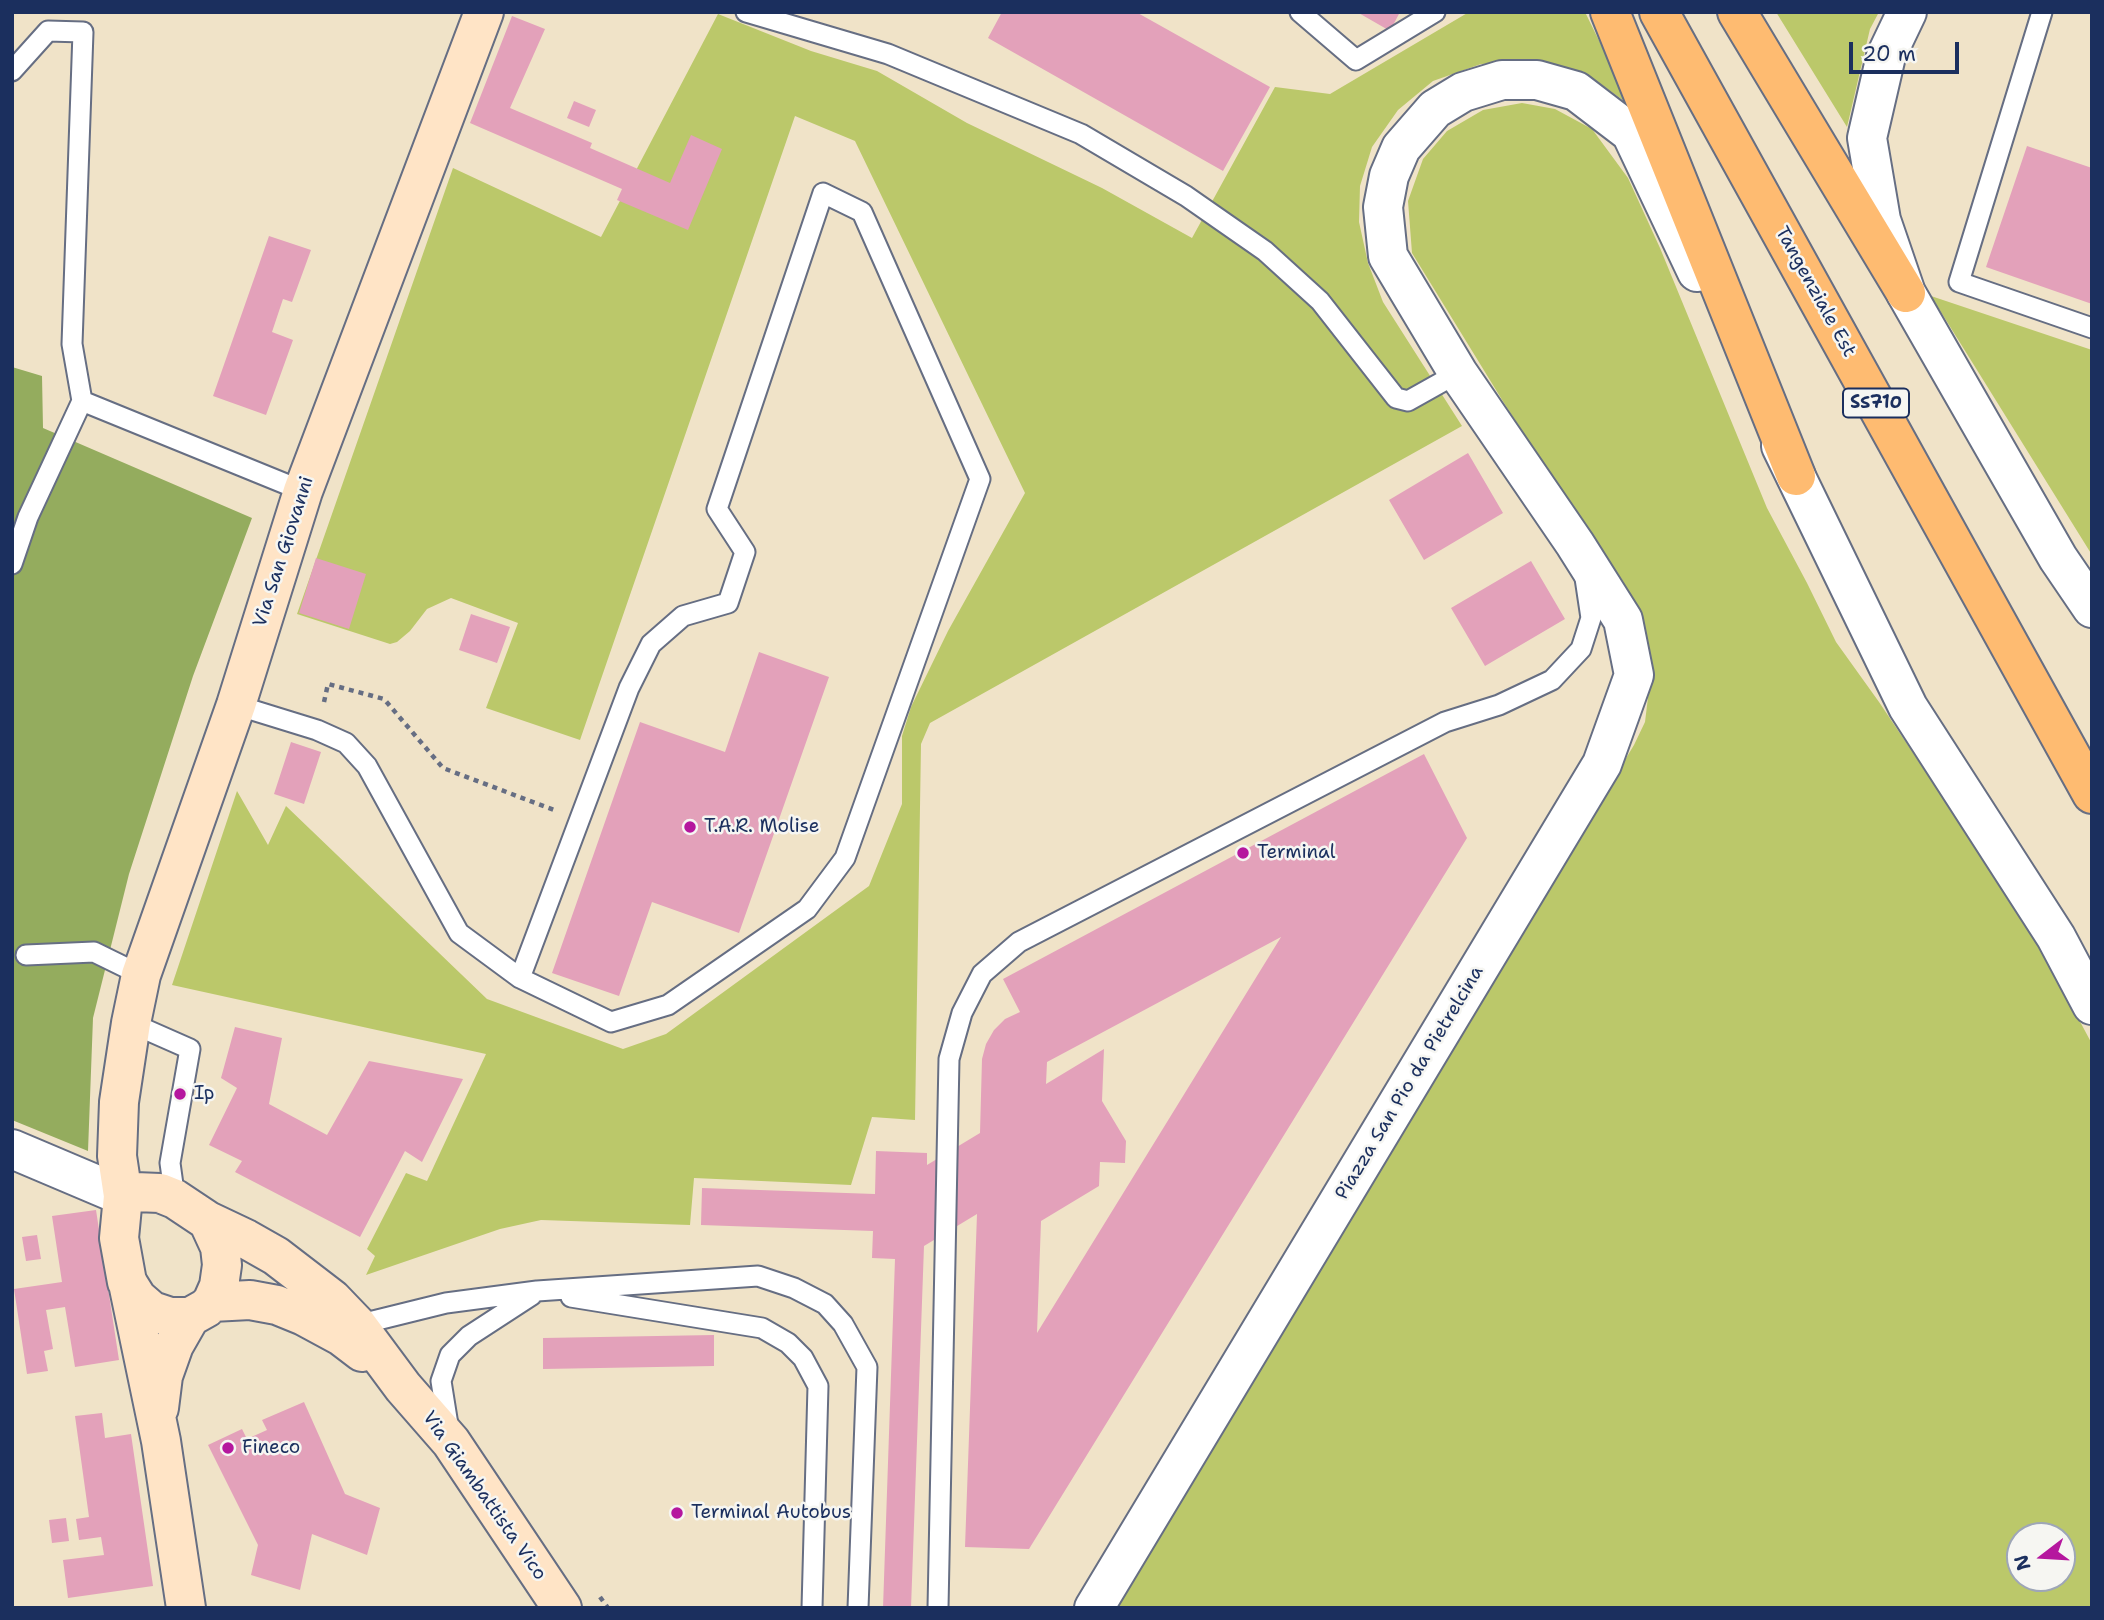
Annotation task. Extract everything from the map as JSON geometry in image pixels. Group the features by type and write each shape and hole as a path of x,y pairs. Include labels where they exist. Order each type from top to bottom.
{"main road":[{"name":"Via San Giovanni","path":"122,1196 117,1156 119,1102 141,975 236,705 303,491 484,12"},
{"path":"1610,12 1796,476"},
{"name":"Tangenziale Est","path":"1659,12 2092,794"},
{"path":"1737,12 1906,293"},
{"name":"Via San Giovanni","path":"119,1102 123,1122 138,1159 168,1196"},
{"path":"161,1441 159,1409 163,1376 174,1345 219,1286 222,1265 220,1247 208,1221 168,1196 135,1192 122,1196 119,1238 161,1441 186,1608"},
{"name":"Via Giambattista Vico","path":"208,1221 276,1256 332,1299 357,1325 403,1387 451,1442 562,1608"},
{"path":"127,1282 137,1298 152,1311 170,1317 201,1309"},
{"name":"Via Giambattista Vico","path":"201,1309 250,1300 277,1305 341,1336 403,1387"}],"street":[{"path":"1907,12 1886,56 1867,138 1881,220 1906,293 2059,558 2092,608"},
{"name":"Piazza San Pio da Pietrelcina","path":"1094,1608 1602,764 1634,675 1623,620 1575,544 1458,373 1388,256 1383,207 1389,176 1401,148 1435,109 1463,92 1502,80 1538,80 1576,90 1631,133 1908,706 2056,937 2092,1005"},
{"path":"2059,558 2092,584"},
{"path":"12,1149 122,1196"}],"lane":[{"path":"746,12 888,54 1081,134 1186,196 1265,251 1320,301 1396,398 1408,401 1458,373"},
{"path":"1300,12 1356,60 1435,12"},
{"path":"2042,12 1959,282 2092,328"},
{"path":"12,71 48,31 83,32 72,344 82,401 20,518 12,564"},
{"path":"236,705 317,730 346,743 367,766 459,933 520,978 611,1022 668,1005 807,908 845,858 980,479 862,212 823,193 717,509 746,552 727,603 683,616 651,644 629,688 520,978"},
{"path":"82,401 303,491"},
{"path":"938,1608 949,1059 962,1013 982,974 1019,942 1348,772 1445,722 1499,705 1552,680 1581,649 1591,618 1586,583 1575,544"},
{"path":"26,955 94,952 141,975"},
{"path":"131,1023 190,1049 170,1163 168,1196"},
{"path":"357,1325 446,1303 537,1291 758,1276 793,1288 825,1304 843,1324 867,1367 858,1608"},
{"path":"451,1442 441,1381 450,1355 469,1336 537,1291 762,1328 789,1343 803,1358 818,1386 812,1608"}],"path":[{"path":"317,730 328,684 384,699 443,768 579,819"}],"green space":[{"path":"1469,12 1585,12 1631,106 1584,72 1536,62 1481,64 1433,81 1398,110 1372,147 1360,186 1359,222 1368,263 1383,302 1462,426 930,723 921,744 915,1120 872,1117 851,1185 694,1178 690,1225 541,1220 500,1229 366,1275 375,1256 367,1249 406,1173 427,1181 486,1054 172,985 237,791 268,845 286,806 487,999 623,1049 666,1034 869,886 902,804 902,736 911,707 948,631 1025,493 855,141 795,116 580,740 486,708 518,623 451,598 427,609 410,631 397,642 390,644 297,614 453,168 601,237 718,14 811,51 877,71 967,123 1102,188 1192,238 1275,87 1330,94"},
{"path":"1776,12 1879,12 1870,29 1847,127"},
{"path":"1522,103 1555,109 1592,129 1628,178 1660,248 1767,508 1836,642 1994,874 2053,971 2092,1044 2092,1608 1114,1608 1634,745 1645,722 1650,681 1645,633 1623,581 1587,531 1504,403 1412,253 1408,201 1423,159 1447,131 1483,110"},
{"path":"1931,296 2092,350 2092,555"},
{"path":"12,367 42,376 43,428 252,518 193,676 129,874 93,1018 88,1151 12,1120"}],"building":[{"path":"1002,12 1136,12 1270,87 1223,171 988,38"},
{"path":"1357,12 1400,12 1390,31"},
{"path":"512,16 545,29 510,108 592,143 590,148 670,183 691,135 722,149 688,230 617,200 622,189 470,123"},
{"path":"574,101 596,110 589,127 567,118"},
{"path":"2027,146 2092,168 2092,304 1986,267"},
{"path":"269,236 311,250 292,302 283,299 272,332 293,340 266,415 213,396"},
{"path":"1468,453 1503,513 1424,560 1389,500"},
{"path":"316,558 366,574 349,629 299,613"},
{"path":"1531,561 1565,619 1485,666 1451,608"},
{"path":"471,614 510,627 497,663 459,650"},
{"name":"T.A.R. Molise","path":"759,652 829,677 739,933 652,902 619,996 552,973 640,722 725,752"},
{"path":"291,742 321,752 304,804 274,794"},
{"path":"1424,754 1467,838 1029,1549 965,1547 977,1214 924,1246 911,1608 883,1608 895,1259 872,1258 873,1231 701,1225 702,1188 875,1194 876,1151 927,1153 927,1165 980,1133 982,1059 986,1044 994,1030 1005,1019 1020,1012 1003,979","holes":["1281,937 1037,1333 1041,1221 1099,1186 1100,1162 1125,1163 1126,1141 1102,1101 1104,1049 1046,1084 1047,1062"]},
{"path":"235,1027 282,1038 269,1104 327,1135 369,1061 463,1079 422,1162 405,1151 360,1237 235,1172 242,1161 209,1145 237,1088 221,1078"},
{"path":"96,1210 119,1360 75,1367 65,1307 46,1310 53,1349 44,1351 48,1371 27,1374 14,1289 62,1282 52,1216"},
{"path":"37,1235 41,1259 26,1261 22,1237"},
{"path":"714,1335 714,1366 543,1369 543,1338"},
{"path":"304,1402 345,1494 380,1508 367,1555 312,1534 300,1590 251,1575 258,1545 208,1445 242,1429 247,1439 267,1430 262,1420"},
{"path":"102,1413 105,1438 131,1434 153,1586 68,1598 63,1560 104,1555 101,1537 79,1540 76,1519 89,1517 75,1416"},
{"path":"66,1518 69,1541 52,1543 49,1520"}],"place":[{"name":"T.A.R. Molise","path":"690,827"},
{"name":"Terminal","path":"1243,853"},
{"name":"Ip","path":"180,1094"},
{"name":"Fineco","path":"228,1448"},
{"name":"Terminal Autobus","path":"677,1513"}]}
